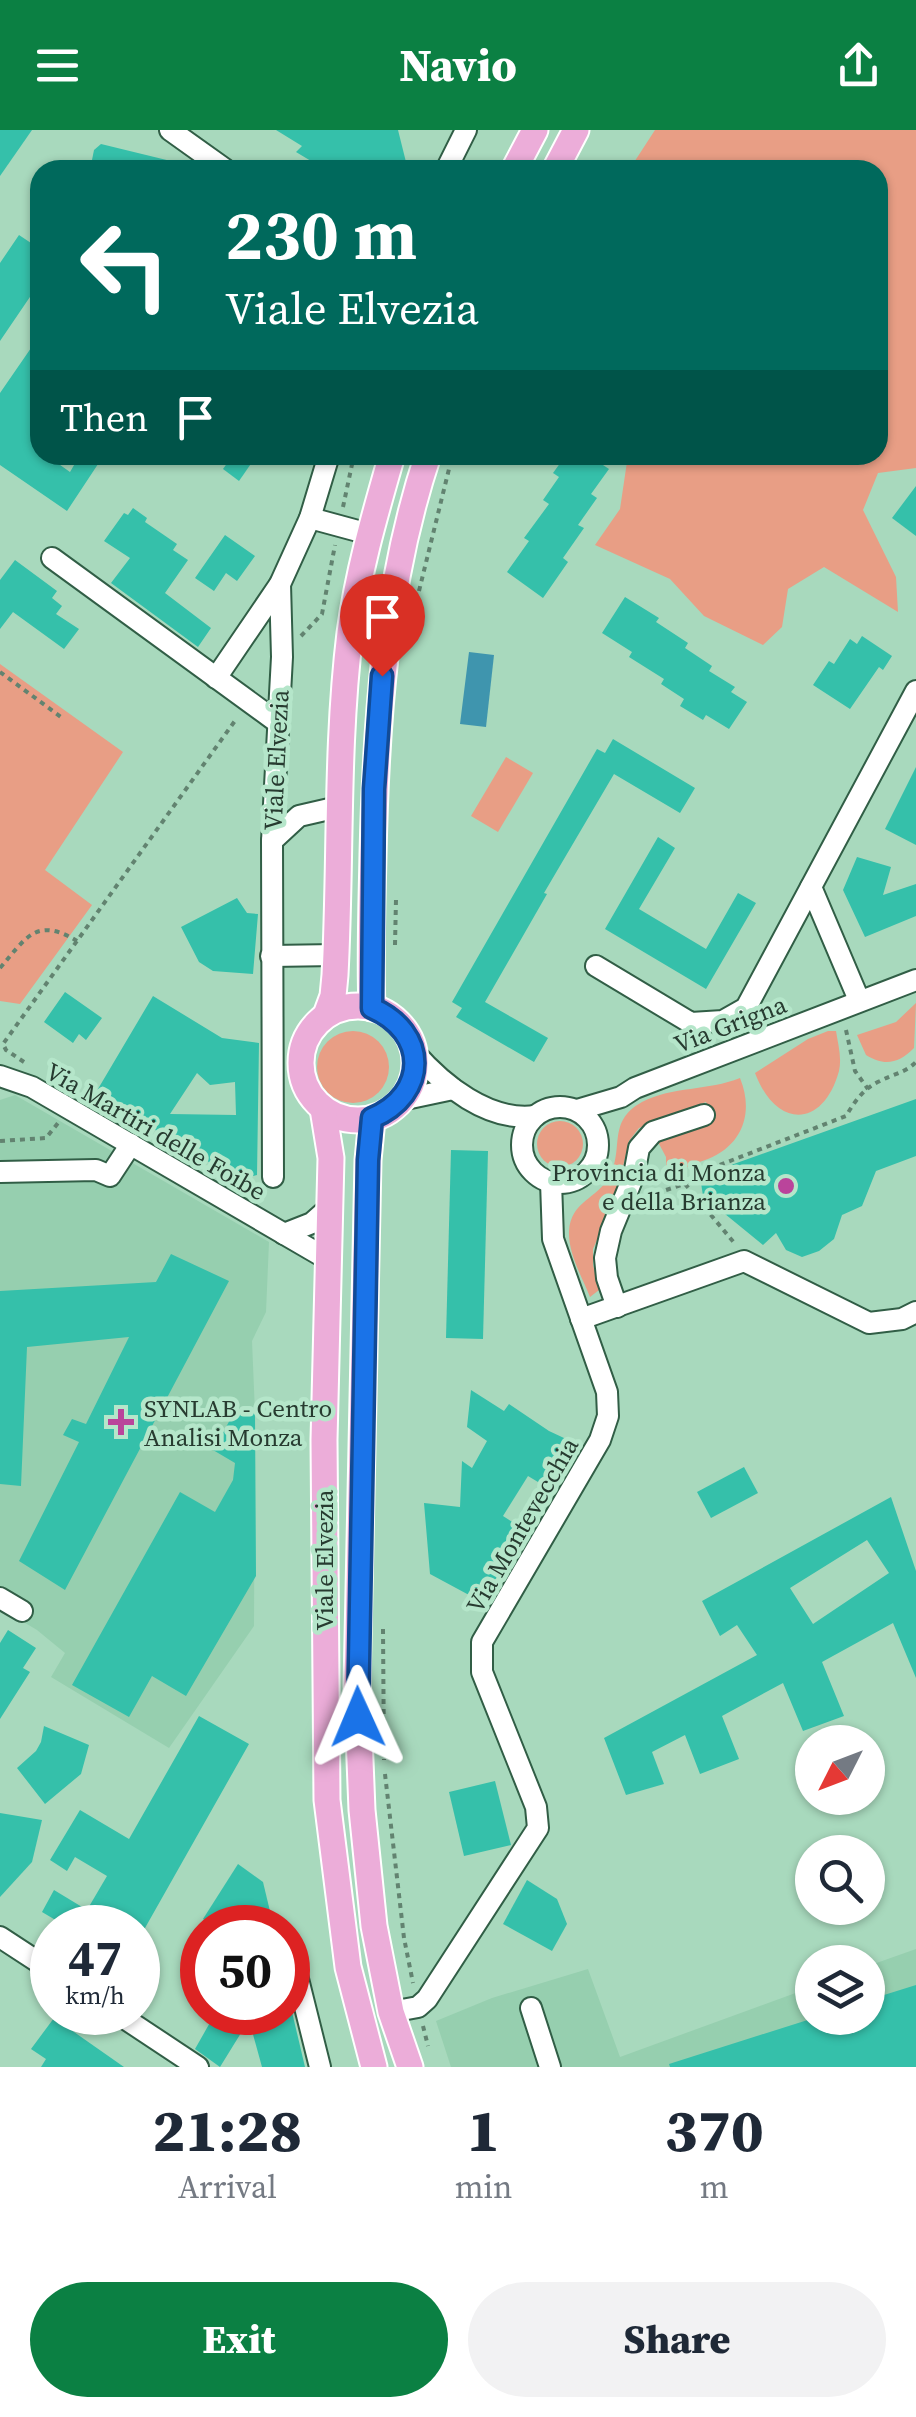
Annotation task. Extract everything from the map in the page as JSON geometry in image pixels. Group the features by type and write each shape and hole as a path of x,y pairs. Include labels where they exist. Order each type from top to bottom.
{"main road":[{"path":"519,160 534,130"},
{"path":"560,160 576,130"},
{"name":"Viale Elvezia","path":"374,2067 348,1967 327,1800 324,1612 331,1158 324,1109 311,1096 300,1062 312,1028 326,1015 333,996 338,807 350,632 369,534 389,465"},
{"path":"324,1109 355,1120 388,1112 410,1086 414,1069 415,1045 381,1006 374,789 389,616 426,465"},
{"path":"326,1015 356,1006 381,1006"},
{"name":"Viale Elvezia","path":"372,1118 357,1686 362,1810 374,1926 391,2012 420,2060"}],"street":[{"path":"451,160 466,130"},
{"path":"182,133 214,160"},
{"name":"Viale Elvezia","path":"216,678 280,584 310,518 327,465"},
{"path":"310,518 369,534"},
{"path":"52,558 277,722"},
{"name":"Viale Elvezia","path":"273,1177 272,840 282,656 280,584"},
{"path":"596,966 691,1023 723,1022 746,1008 916,690"},
{"path":"272,840 300,816 338,807"},
{"path":"811,887 859,1000"},
{"path":"271,956 336,955"},
{"name":"Via Grigna","path":"577,1110 620,1097 916,980"},
{"path":"415,1045 453,1089 500,1114 535,1116"},
{"name":"Via Martiri delle Foibe","path":"3,1068 329,1260"},
{"path":"401,1100 453,1089"},
{"name":"Via Grigna","path":"596,1129 620,1097"},
{"path":"500,1114 522,1145 530,1168 551,1182 575,1180 594,1165 598,1153 596,1129 577,1110 555,1106 535,1116 523,1134 522,1145"},
{"path":"617,1306 604,1258 611,1230 624,1204 638,1148 653,1132 704,1115"},
{"path":"0,1172 96,1170 110,1176 131,1144"},
{"name":"Via Montevecchia","path":"418,2007 427,1999 538,1828 536,1807 482,1672 482,1642 600,1440 608,1416 599,1365 562,1273 553,1239 551,1182"},
{"path":"284,1234 312,1223 330,1208"},
{"path":"582,1319 744,1261 869,1323 916,1312"},
{"path":"0,1598 22,1611"},
{"path":"0,1937 30,1957"},
{"path":"391,2012 418,2007"},
{"path":"530,2008 550,2067"},
{"path":"310,2027 320,2067"},
{"path":"150,2035 198,2067"}],"path":[{"path":"282,656 322,614 352,465"},
{"path":"418,598 451,465"},
{"path":"0,672 61,718"},
{"path":"3,1068 3,1044 249,702"},
{"path":"395,955 396,898"},
{"path":"0,968 38,930 56,929 77,941"},
{"path":"381,1006 415,1045"},
{"path":"846,1030 855,1071 868,1089"},
{"path":"624,1204 685,1184 698,1173 846,1116 859,1095 916,1062"},
{"path":"0,1141 46,1138 58,1124"},
{"path":"685,1184 736,1244 744,1261"},
{"path":"382,1630 384,1771 404,1938 418,2007 420,2060"}],"shaded area":[{"path":"655,130 916,130 916,468 878,473 863,510 896,577 898,612 824,567 788,589 782,627 763,645 704,616 670,579 595,545 620,509 627,465 888,465 888,160 636,160"},
{"path":"0,664 123,752 45,870 92,905 20,1004 0,1001"},
{"path":"506,757 533,773 498,832 471,816"},
{"path":"916,1003 914,1048 892,1062 866,1055 857,1035 896,1022"},
{"path":"353,1031 379,1041 389,1067 379,1093 353,1103 327,1093 317,1067 327,1041"},
{"path":"836,1031 840,1056 832,1090 811,1112 787,1112 764,1091 755,1073 808,1039"},
{"path":"740,1078 745,1115 737,1136 720,1153 685,1168 673,1178 666,1175 666,1157 658,1142 713,1121 706,1102 639,1128 629,1141 616,1196 593,1249 599,1290 590,1297 576,1265 569,1231 574,1213 604,1184 614,1167 624,1118 654,1097"},
{"path":"15,1095 269,1242 266,1312 252,1341 254,1626 169,1748 51,1677 65,1653 0,1608 0,1100"},
{"path":"560,1121 576,1128 583,1144 576,1160 560,1167 544,1160 537,1144 544,1128"},
{"path":"916,1949 916,2067 451,2067 436,2021 492,1998 588,1969 620,2057 795,1993 795,2035 885,2035 885,1960"}],"water":[{"path":"469,652 494,655 486,727 460,724"}],"building":[{"path":"0,130 32,130 0,176"},
{"path":"276,130 398,130 406,160 309,160 296,152 302,146"},
{"path":"101,144 167,160 92,160 94,150"},
{"path":"19,235 30,242 30,297 0,341 0,263"},
{"path":"30,350 30,465 60,465 70,472 74,465 97,465 67,511 0,465 0,393"},
{"path":"226,465 250,465 239,481 223,469"},
{"path":"559,465 603,465 609,469 591,494 597,498 578,525 584,528 563,558 568,562 543,598 507,572 529,541 524,538 549,504 543,500 559,477 553,473"},
{"path":"916,486 916,536 892,518"},
{"path":"133,508 147,518 145,522 177,544 173,550 188,560 165,593 211,628 198,647 111,583 130,558 104,541 124,513 128,515"},
{"path":"225,535 255,556 237,581 226,573 214,591 195,578"},
{"path":"15,560 57,591 52,598 62,606 56,614 79,629 64,649 13,612 0,629 0,580"},
{"path":"625,597 659,618 656,622 688,643 685,648 712,666 709,671 735,687 731,692 747,702 729,729 680,706 684,699 661,684 664,679 629,657 632,652 602,633"},
{"path":"862,636 892,656 883,670 879,667 850,709 813,685 829,661 834,664 850,639 857,644"},
{"path":"613,739 695,788 680,813 614,774 544,893 547,894 485,1002 548,1038 534,1062 456,1017 462,1008 452,1002 597,749 605,753"},
{"path":"916,767 916,845 885,829"},
{"path":"658,837 675,848 639,909 706,949 738,893 756,903 706,989 605,929"},
{"path":"857,857 891,867 883,895 916,884 916,916 865,937 843,890"},
{"path":"237,898 247,913 258,914 253,974 213,971 199,962 181,927"},
{"path":"65,992 102,1018 86,1040 79,1034 73,1043 44,1022"},
{"path":"153,996 222,1038 259,1043 257,1175 239,1180 95,1094","holes":["197,1073 210,1085 235,1082 236,1115 170,1114"]},
{"name":"Provincia di Monza e della Brianza","path":"916,1099 916,1156 876,1171 862,1206 842,1215 834,1239 819,1251 802,1257 786,1250 776,1233 763,1245 703,1196 700,1176"},
{"path":"451,1150 488,1151 483,1339 446,1338"},
{"name":"SYNLAB - Centro Analisi Monza","path":"171,1254 229,1281 65,1590 19,1561 79,1442 63,1435 72,1419 86,1424 129,1337 27,1347 21,1486 0,1484 0,1291 156,1282"},
{"path":"471,1390 504,1411 509,1404 549,1431 579,1445 553,1491 528,1476 503,1516 525,1530 482,1602 430,1574 424,1503 460,1507 462,1461 472,1468 487,1441 467,1427"},
{"path":"235,1411 255,1413 256,1576 186,1696 152,1676 129,1717 72,1685 180,1492 215,1512 233,1480 235,1463 213,1450"},
{"path":"744,1467 758,1493 711,1518 697,1492"},
{"path":"891,1497 916,1571 916,1678 893,1623 822,1662 844,1716 819,1725 800,1725 783,1683 722,1716 739,1759 700,1774 685,1735 652,1752 664,1784 626,1795 604,1738 757,1655 737,1625 720,1636 702,1601","holes":["867,1540 889,1573 813,1624 790,1588"]},
{"path":"8,1630 36,1648 23,1668 30,1672 0,1719 0,1643"},
{"path":"199,1716 249,1744 158,1905 90,1905 107,1876 75,1857 67,1871 50,1860 80,1810 129,1839"},
{"path":"44,1726 89,1745 81,1774 45,1804 17,1768 36,1751"},
{"path":"495,1781 511,1845 464,1856 449,1792"},
{"path":"0,1813 42,1820 32,1862 0,1897"},
{"path":"238,1864 263,1882 268,1905 212,1905"},
{"path":"527,1880 557,1899 567,1924 552,1951 503,1924"},
{"path":"54,1890 79,1905 46,1905"},
{"path":"916,1985 916,2067 669,2064 795,2024 795,2035 885,2035 885,1995"},
{"path":"41,2035 78,2035 124,2067 41,2067 46,2059 31,2049"},
{"path":"203,2035 240,2035 220,2067 195,2049"},
{"path":"253,2035 297,2035 305,2067 262,2067"}],"place":[{"name":"Provincia di Monza e della Brianza","path":"786,1186"},
{"name":"SYNLAB - Centro Analisi Monza","path":"121,1422"}],"route":[{"path":"358,1717 368,1160 372,1118 388,1112 401,1100 414,1069 414,1052 408,1037 399,1024 372,1008 374,789 382,676"}]}
